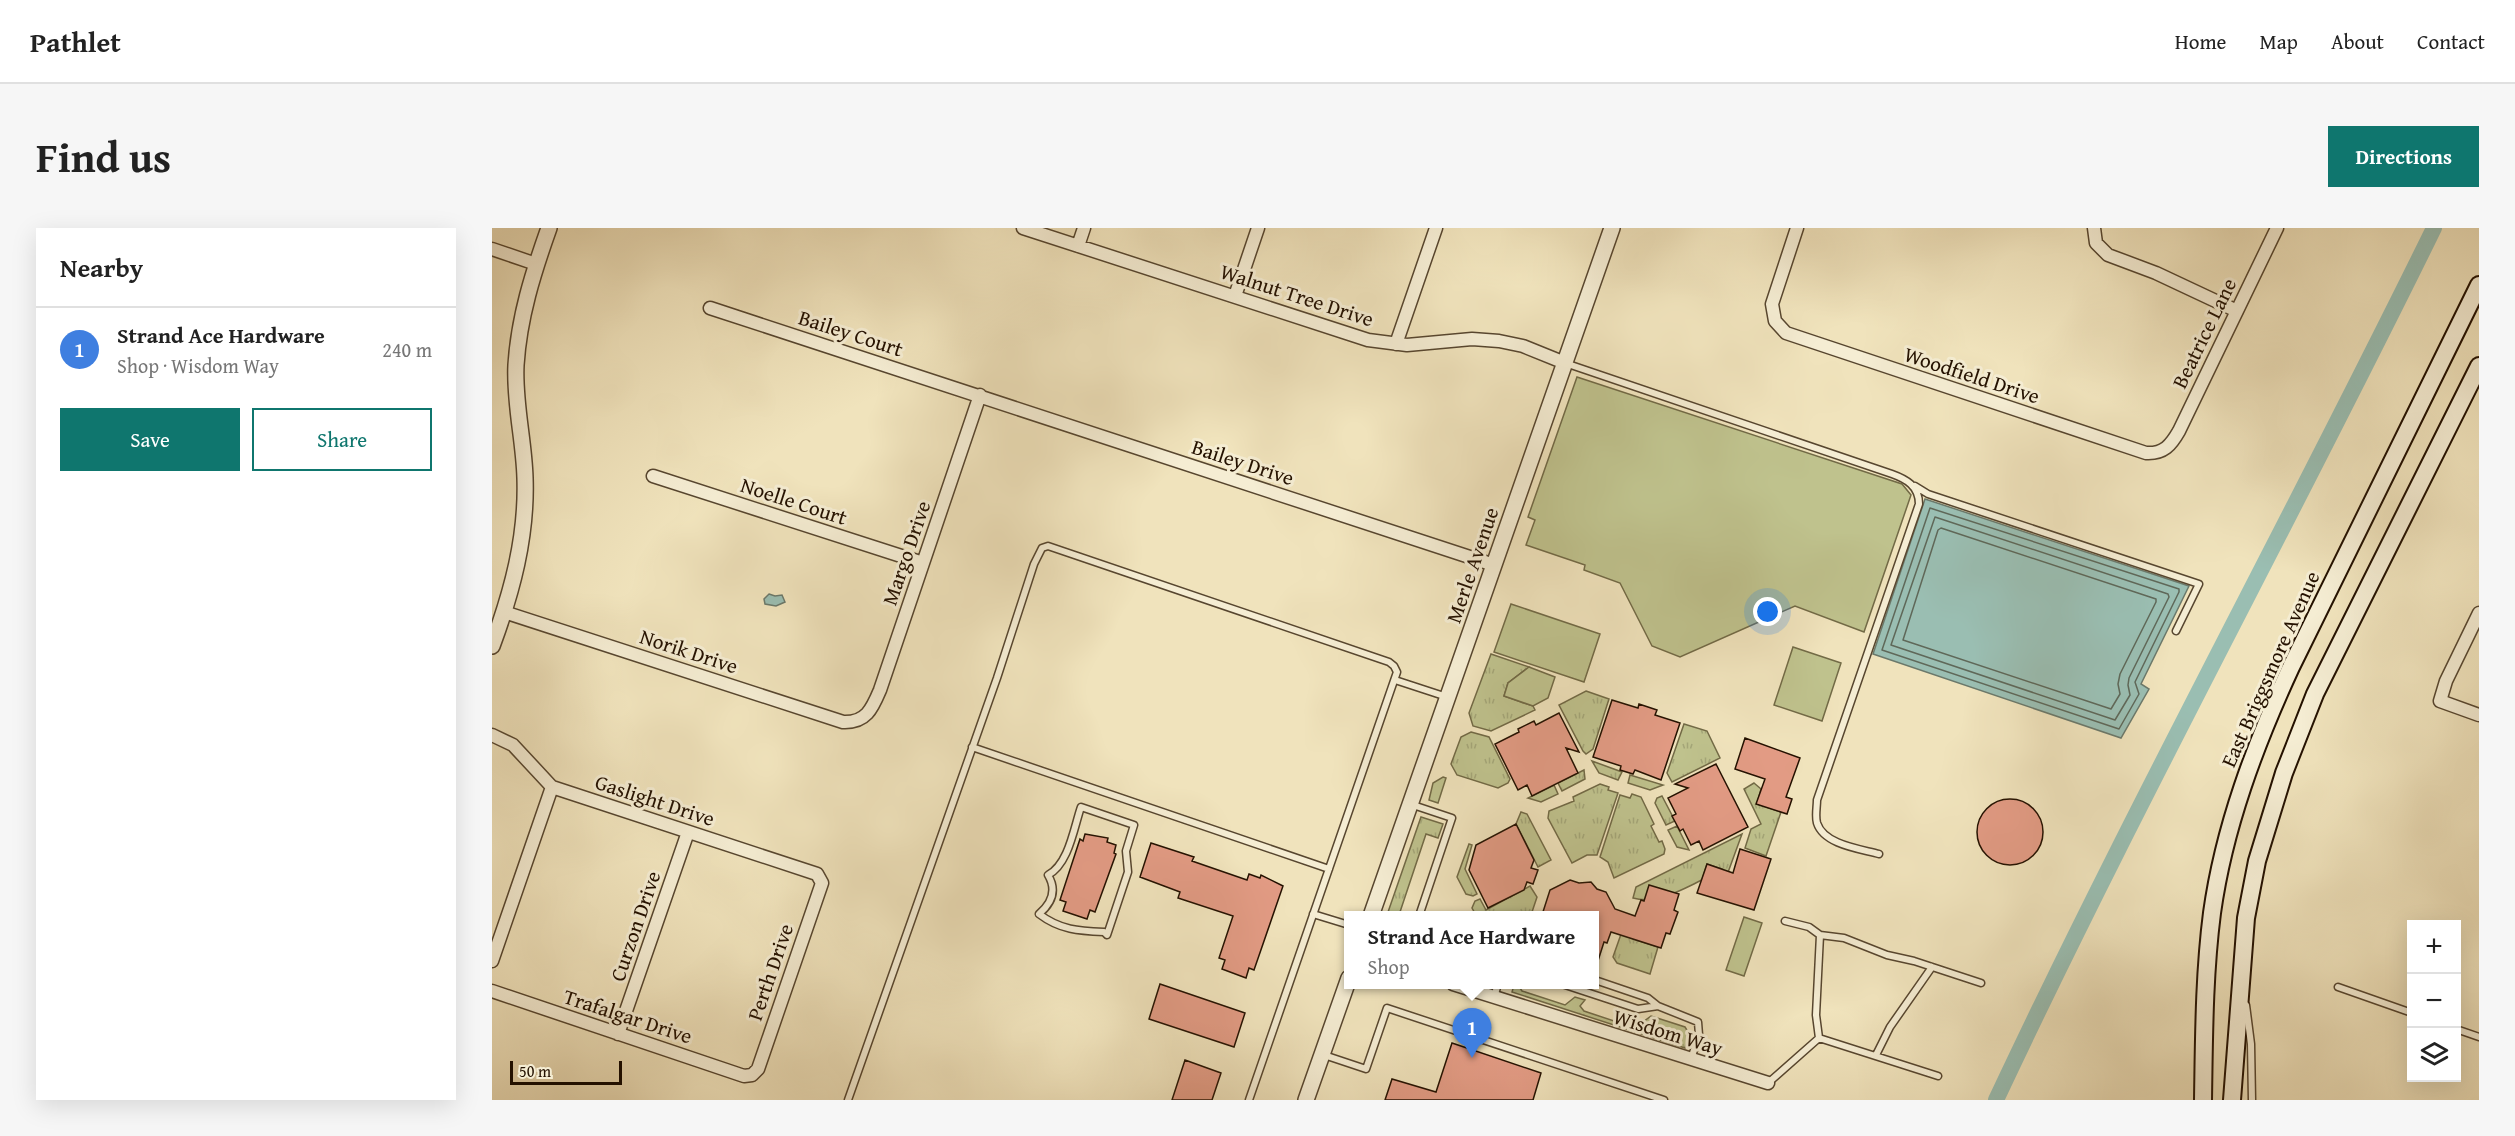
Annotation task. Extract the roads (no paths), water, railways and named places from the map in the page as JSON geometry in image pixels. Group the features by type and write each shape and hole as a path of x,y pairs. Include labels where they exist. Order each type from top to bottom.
{"main road":[{"name":"East Briggsmore Avenue","path":"2203,1100 2209,938 2218,882 2238,798 2266,723 2291,667 2479,285"},
{"path":"2232,1100 2246,918 2257,861 2292,748 2315,694 2479,366"}],"street":[{"path":"492,646 504,612 521,547 525,509 525,478 517,401 516,367 519,332 527,293 549,228"},
{"name":"Walnut Tree Drive","path":"1023,228 1368,340 1396,344 1424,344 1472,339 1499,341 1533,349 1565,363"},
{"path":"1078,246 1084,228"},
{"path":"1235,296 1258,228"},
{"path":"1396,344 1436,228"},
{"name":"Merle Avenue","path":"1372,911 1612,228"},
{"name":"Woodfield Drive","path":"1797,228 1772,304 1775,321 1786,333 2146,453 2162,452"},
{"path":"2094,228 2096,243 2108,255 2156,273 2236,311"},
{"name":"Beatrice Lane","path":"2162,452 2171,445 2179,431 2277,228"},
{"path":"492,249 536,264"},
{"name":"Bailey Court","path":"710,308 980,395"},
{"name":"Margo Drive","path":"861,719 872,710 980,395"},
{"name":"Bailey Drive","path":"980,395 1494,565"},
{"name":"Noelle Court","path":"653,476 923,563"},
{"name":"Norik Drive","path":"504,612 843,722 861,719"},
{"path":"2479,614 2446,681 2440,701 2479,715"},
{"name":"Gaslight Drive","path":"492,735 513,745 552,787 817,874 821,879"},
{"path":"492,961 552,787"},
{"name":"Curzon Drive","path":"618,1034 688,832"},
{"name":"Perth Drive","path":"752,1075 758,1069 822,883 821,879"},
{"path":"1306,1100 1345,989"},
{"name":"Wisdom Way","path":"1469,989 1768,1083"},
{"name":"Trafalgar Drive","path":"492,992 744,1076 752,1075"}],"lane":[{"path":"1565,363 1892,474 1928,494 2199,584 2176,632"},
{"path":"1879,854 1830,839 1822,833 1817,824 1818,800 1919,504 1919,496 1914,486"},
{"path":"848,1100 1034,564 1042,548 1048,546 1389,662 1397,672 1249,1100"},
{"path":"1395,680 1448,697"},
{"path":"972,747 1329,869"},
{"path":"1410,804 1452,818 1420,911"},
{"path":"1081,807 1134,825 1134,828 1126,851 1128,872 1107,935 1104,932 1071,931 1054,925 1039,914 1048,907 1052,899 1052,882 1048,874 1054,872 1066,852 1081,807"},
{"path":"1313,914 1344,923"},
{"path":"1785,921 1809,927 1820,935 1844,938 1887,955 1981,983"},
{"path":"1820,935 1816,1015 1820,1038"},
{"path":"2241,963 2251,1044 2252,1100"},
{"path":"1876,1055 1890,1027 1932,967"},
{"path":"1599,981 1639,994 1658,1006 1698,1022 1699,1035 1691,1060"},
{"path":"2338,987 2407,1011"},
{"path":"1494,997 1496,989"},
{"path":"1577,989 1638,1009 1658,1006"},
{"path":"1322,1055 1366,1069 1387,1008 1664,1100"},
{"path":"2461,1030 2479,1036"},
{"path":"1820,1038 1938,1076"},
{"path":"1768,1083 1820,1038"}],"water":[{"path":"1925,499 2189,586 2141,684 2149,689 2121,738 1873,654"},
{"path":"769,594 782,595 785,602 776,606 765,604 764,599"}],"waterway":[{"path":"1996,1100 2103,881 2434,228"}],"place":[{"name":"Strand Ace Hardware","path":"1472,1058"}]}
